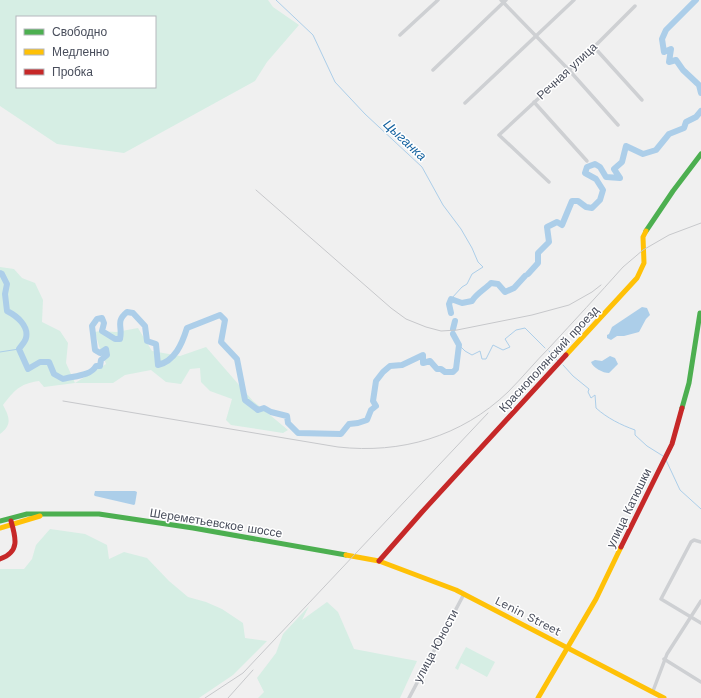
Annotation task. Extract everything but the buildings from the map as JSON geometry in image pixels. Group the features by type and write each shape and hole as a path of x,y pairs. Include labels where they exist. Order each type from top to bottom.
{"main road":[{"name":"Краснополянский проезд","path":"379,561 637,278 644,263 643,237 646,230 701,154"},
{"name":"улица Катюшки","path":"538,698 596,599 672,444 689,383 700,312"},
{"name":"Шереметьевское шоссе","path":"49,513 81,513 120,517 193,528 379,561"},
{"path":"0,521 27,514 49,513"},
{"path":"0,528 49,513"},
{"path":"0,559 9,556 15,547 16,541 10,518"},
{"name":"Lenin Street","path":"379,561 428,578 464,594 664,698"}],"street":[{"path":"400,35 438,0"},
{"path":"465,103 574,0"},
{"path":"433,70 503,1 618,125"},
{"name":"Речная улица","path":"549,182 499,135 594,47 635,6"},
{"path":"594,47 642,100"},
{"path":"534,102 587,161"},
{"path":"701,542 694,540 691,542 661,599 701,623"},
{"name":"улица Юности","path":"409,698 464,594"},
{"path":"653,691 664,659 701,601"},
{"path":"664,659 701,682"}],"green space":[{"path":"0,0 268,0 273,7 299,25 267,62 255,81 124,153 57,144 0,106"},
{"path":"0,267 14,269 22,278 35,283 43,300 42,322 60,331 68,343 66,363 75,383 44,387 39,381 32,382 18,388 3,405 9,420 7,427 0,434"},
{"path":"138,328 152,351 180,356 206,347 253,401 288,430 283,433 231,425 226,420 232,399 210,391 201,382 200,368 190,369 181,384 166,382 151,370 125,375 113,383 75,383 106,364 95,332 116,332"},
{"path":"50,529 85,534 107,545 109,559 124,552 147,558 169,581 188,597 206,602 222,609 243,623 245,638 267,641 233,675 199,698 0,698 0,569 24,569 32,559 36,545"},
{"path":"327,602 338,612 354,649 417,661 400,698 258,698 264,692 257,678 276,653 283,634 309,606 302,620"},
{"path":"466,647 495,662 487,677 461,663 458,670 455,668"}],"water":[{"path":"642,307 647,308 650,315 639,332 624,336 617,336 611,340 607,338 607,335 612,327"},
{"path":"610,356 615,358 618,364 609,373 598,370 591,362 595,360 602,361"},
{"path":"95,491 135,491 137,492 135,504 95,496"}],"waterway":[{"name":"Цыганка","path":"276,0 313,35 335,82 365,114 422,167 443,205 461,229 478,262 483,267 472,274 467,284 462,287 451,299"},
{"path":"696,0 666,30 662,39 664,52 671,49 669,62 676,60 683,70 699,85 701,93"},
{"path":"528,274 538,263 538,253 549,242 547,227 557,222 562,225 572,201 578,201 586,207 592,208 600,200 603,190 596,179 585,173 587,167 595,164 600,167 606,177 620,178 614,169 622,162 626,146 643,154 656,150 669,134 684,128 686,122 696,117 701,111"},
{"path":"0,273 7,284 5,294 7,311 15,316 26,329 24,342 19,349 28,369 40,362 49,362 54,374 63,379 90,372 96,366 100,366 101,360 107,355 106,349 100,353 95,350 92,326 97,319 102,318 104,323 102,331 115,339 120,339 120,322 123,315 127,312 133,313 145,326 147,341 156,344 158,365 169,360 177,351 187,328 220,315 225,320 221,342 237,359 245,400 258,410 264,408 271,412 287,416 288,423 298,433 341,434 349,424 367,420 371,410 376,406 373,401 376,381 390,366 402,365 423,355 423,363 430,361 437,369 441,369 445,372 453,372 456,369 459,345 453,334"},
{"path":"451,313 449,304 451,299 462,303 472,301 491,283 498,284 505,292 514,288 525,276"},
{"path":"453,329 455,321"},
{"path":"459,345 472,355 480,351 482,359 486,359 493,345 503,350 510,347 505,339 516,330 525,328 545,348"},
{"path":"0,352 19,349"},
{"path":"549,351 558,361"},
{"path":"563,365 573,376 589,389 588,392 591,398 595,395 596,408 614,421 635,430 635,435 647,446 663,456"},
{"path":"666,460 680,490 701,509"}],"railway":[{"path":"256,190 391,308 406,319 426,327 441,331 457,330 532,315 569,305 601,285"},
{"path":"63,401 338,447 385,448 407,445 429,439 470,421 490,408 508,392 623,267 643,250 669,235 701,223"},
{"path":"205,698 243,673 488,413"},
{"path":"228,698 253,670"}],"traffic: fast":[{"path":"646,231 673,191 701,154"},
{"path":"682,408 689,383 700,313"},
{"path":"0,521 27,514 99,514 193,528 346,555"}],"traffic: slow":[{"path":"566,355 637,278 644,263 643,237 646,231"},
{"path":"0,528 40,516"},
{"path":"538,698 596,599 621,547"},
{"path":"346,555 379,561 456,590 664,698"}],"traffic: jam":[{"path":"379,561 566,355"},
{"path":"621,547 672,444 682,408"},
{"path":"0,559 6,556 14,548 15,539 11,521"}]}
